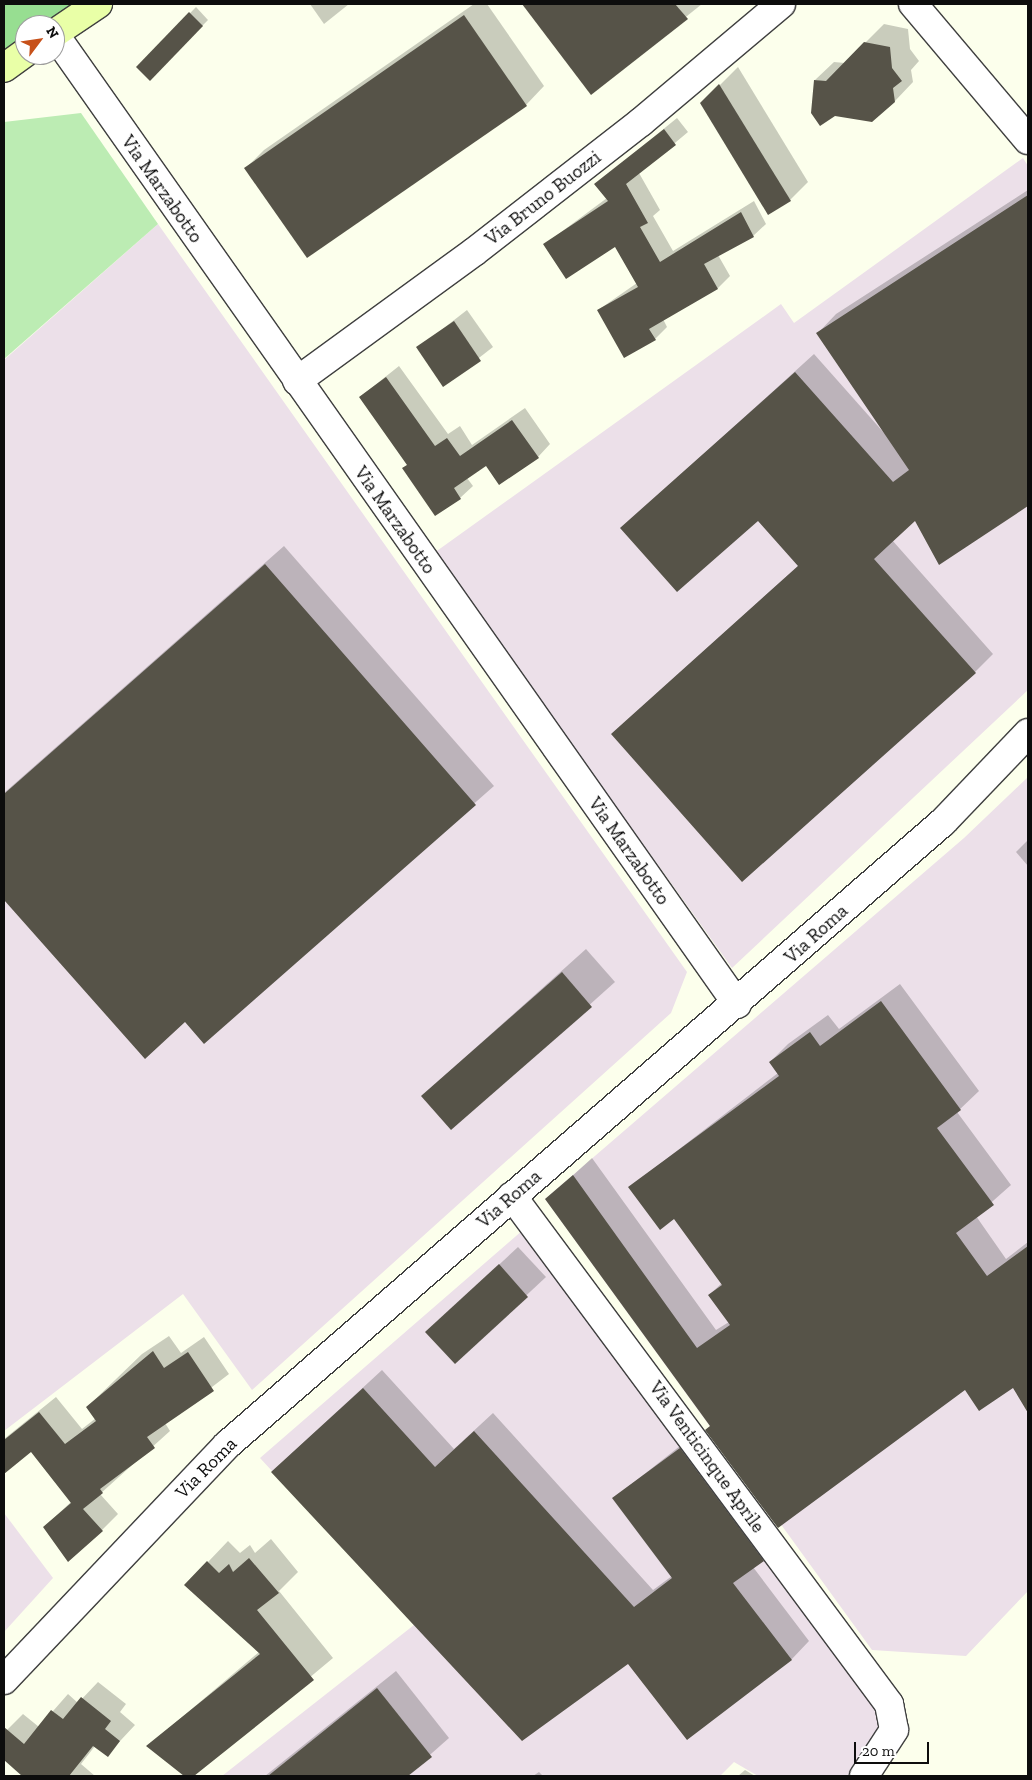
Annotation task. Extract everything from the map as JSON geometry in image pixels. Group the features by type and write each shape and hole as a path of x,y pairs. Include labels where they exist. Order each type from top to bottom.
{"street":[{"path":"65,27 98,4"},
{"name":"Via Bruno Buozzi","path":"296,381 503,230 781,4"},
{"path":"913,4 1028,140"},
{"name":"Via Marzabotto","path":"65,48 296,381 737,1004"},
{"path":"4,68 15,60"},
{"name":"Via Roma","path":"4,1680 227,1445 512,1196 737,1004 942,822 1028,733"},
{"name":"Via Venticinque Aprile","path":"512,1196 889,1704 895,1721 890,1738 864,1776"}],"shaded area":[{"path":"1023,158 1028,166 1028,690 732,968 434,553 781,304 794,323"},
{"path":"158,224 687,972 671,1013 252,1390 183,1294 4,1431 4,360"},
{"path":"1028,777 1028,1591 966,1656 872,1650 545,1199 964,838"},
{"path":"523,1230 890,1722 850,1776 758,1776 734,1762 720,1776 222,1776 414,1625 260,1458"},
{"path":"4,1513 53,1578 4,1632"}],"green space":[{"path":"4,4 73,4 57,15 15,15 15,43 4,51"},
{"path":"81,113 158,224 4,359 4,122"}],"building":[{"path":"522,4 675,4 688,19 591,95"},
{"path":"189,12 203,26 150,81 136,67"},
{"path":"464,15 527,106 307,258 244,168"},
{"path":"864,42 890,47 892,68 902,81 893,88 895,102 872,122 835,116 820,126 811,113 814,80 826,81"},
{"path":"719,84 791,201 768,215 700,103"},
{"path":"664,129 676,145 626,184 648,223 640,227 660,262 741,212 754,237 704,264 718,289 649,329 656,340 624,358 597,310 638,287 615,247 566,279 543,244 608,201 594,184"},
{"path":"1028,195 1028,506 939,565 915,521 874,559 976,673 742,882 611,734 798,566 758,521 677,592 620,528 795,372 893,482 909,470 816,333"},
{"path":"454,321 481,361 443,387 416,347"},
{"path":"386,377 435,446 447,438 460,456 512,420 539,458 499,485 486,466 454,488 461,499 435,516 402,468 407,465 359,397"},
{"path":"265,564 476,805 204,1044 185,1022 145,1059 4,900 4,794"},
{"path":"562,972 592,1007 451,1130 421,1096"},
{"path":"881,1001 961,1110 937,1128 994,1205 956,1233 987,1276 1028,1246 1028,1413 1013,1388 979,1411 965,1390 778,1528 705,1430 710,1426 545,1199 573,1175 697,1348 730,1325 708,1295 722,1285 674,1219 660,1230 628,1187 779,1076 769,1062 810,1032 820,1046"},
{"path":"499,1264 528,1297 455,1364 425,1332"},
{"path":"153,1351 164,1368 188,1352 214,1391 147,1437 155,1448 100,1489 103,1493 83,1509 103,1531 68,1562 43,1527 71,1503 31,1452 4,1474 4,1440 39,1412 65,1444 96,1421 86,1407"},
{"path":"363,1388 435,1467 474,1431 634,1607 672,1578 612,1498 680,1448 764,1561 733,1583 792,1660 687,1740 628,1664 522,1741 271,1472"},
{"path":"249,1558 279,1593 257,1610 314,1680 194,1776 184,1776 146,1746 260,1654 184,1585 207,1561 219,1573 229,1564 233,1572"},
{"path":"377,1688 432,1757 408,1776 268,1776"},
{"path":"81,1697 111,1721 105,1729 120,1741 108,1757 93,1746 69,1776 22,1776 4,1760 4,1727 24,1744 51,1710 63,1719"}]}
